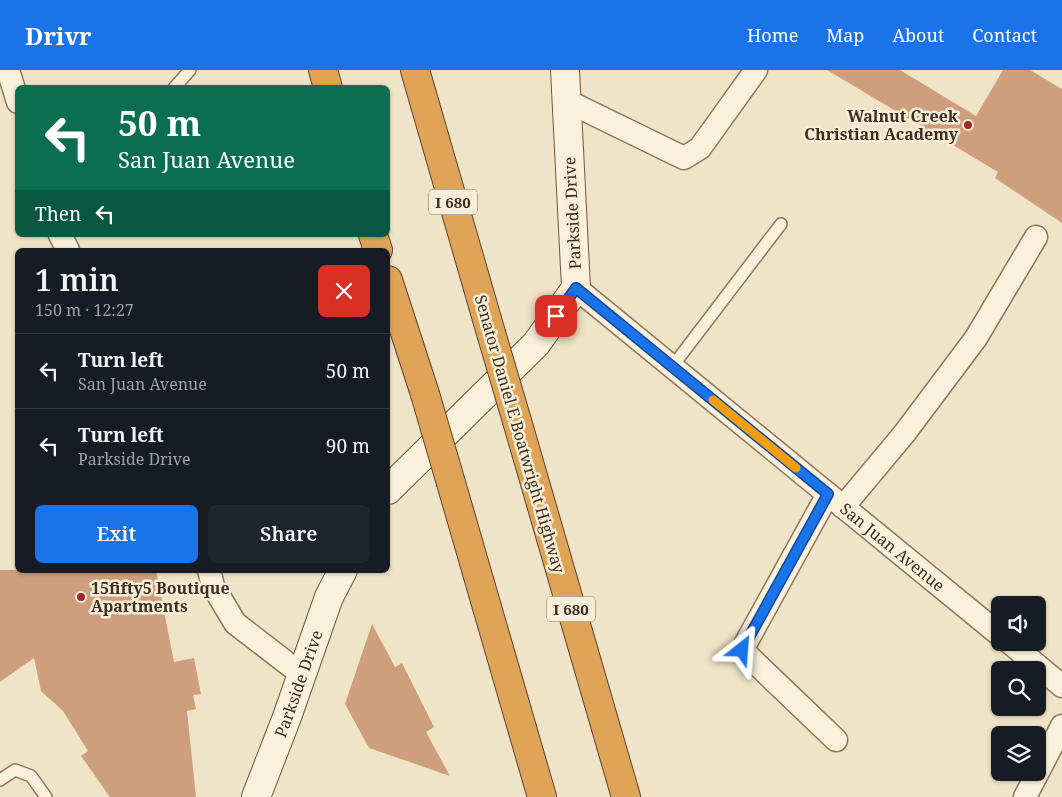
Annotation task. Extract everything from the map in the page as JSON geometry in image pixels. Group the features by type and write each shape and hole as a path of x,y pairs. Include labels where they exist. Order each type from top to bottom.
{"highway":[{"path":"323,70 327,85"},
{"name":"Senator Daniel E Boatwright Highway","path":"414,70 626,797"},
{"path":"390,286 451,483 542,797"}],"street":[{"path":"8,70 15,92"},
{"name":"Parkside Drive","path":"390,488 536,344 576,288 565,70"},
{"path":"566,101 684,158 700,148 756,70"},
{"path":"836,740 742,650 835,500 904,434 976,338 1036,237"},
{"name":"San Juan Avenue","path":"576,288 991,628"},
{"path":"210,573 213,586 235,623 301,674"},
{"name":"Parkside Drive","path":"256,797 287,718 329,597 341,573"},
{"path":"1020,651 1062,686"},
{"path":"1025,797 1062,726"}],"lane":[{"path":"177,85 190,70"},
{"path":"672,367 781,224"},
{"path":"0,780 15,770 31,776 46,797"}],"building":[{"path":"827,70 900,70 976,116 1003,70 1030,70 1062,89 1062,223 995,178 998,172"},
{"name":"15fifty5 Boutique Apartments","path":"0,570 15,570 15,573 157,573 174,662 194,658 201,694 193,695 196,709 187,711 196,797 110,797 81,756 88,751 63,711 41,691 34,658 0,682"},
{"path":"372,624 395,667 402,663 434,727 426,732 450,776 369,748 345,704"}],"slow traffic":[{"path":"713,400 796,468"}],"place":[{"name":"Walnut Creek Christian Academy","path":"968,125"},
{"name":"15fifty5 Boutique Apartments","path":"81,597"}],"route":[{"path":"556,316 576,288 828,494 742,650"}]}
